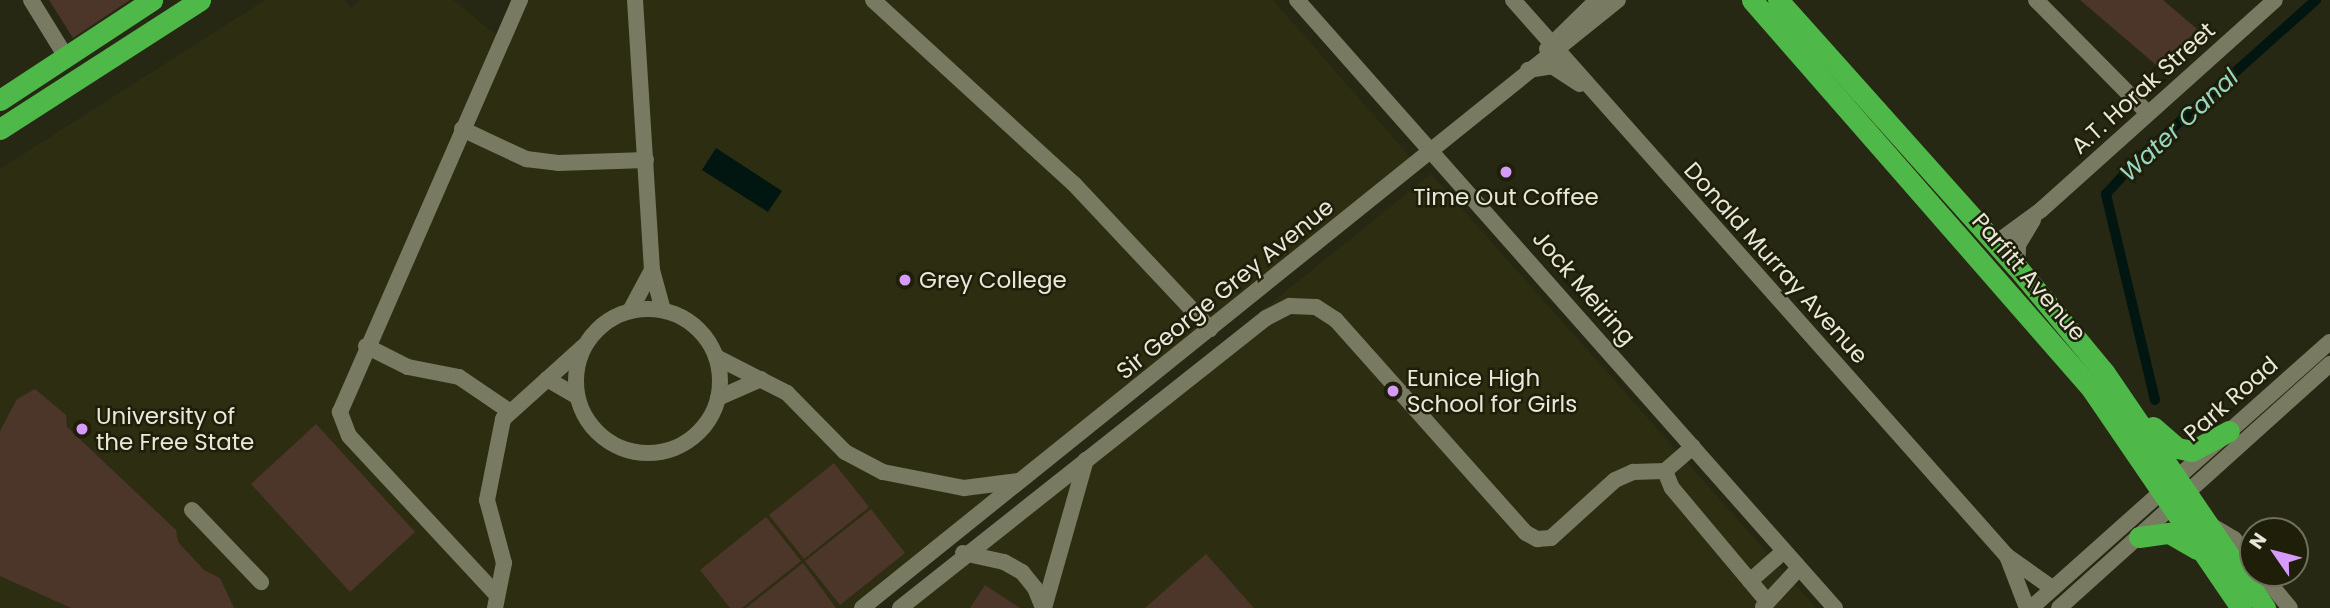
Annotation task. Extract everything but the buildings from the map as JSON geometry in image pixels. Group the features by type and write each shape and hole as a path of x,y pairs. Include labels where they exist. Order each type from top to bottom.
{"highway":[{"path":"0,100 152,0"},
{"path":"0,130 200,0"},
{"name":"Parfitt Avenue","path":"1752,0 2066,359 2175,491 2209,524 2265,608"},
{"name":"Parfitt Avenue","path":"1778,0 2017,267 2131,406 2209,560 2241,608"},
{"path":"0,141 31,120 49,97"},
{"path":"1913,151 1922,176 1957,216 1959,237"},
{"path":"1996,243 2000,267 2059,336 2066,359"},
{"path":"2131,406 2183,450 2201,448 2230,431"},
{"path":"2139,537 2169,533 2188,541 2209,560"}],"street":[{"path":"31,0 66,57"},
{"path":"495,601 342,424 344,395 520,0"},
{"path":"635,0 652,270 663,310"},
{"path":"873,0 1101,211 1210,329"},
{"name":"Jock Meiring","path":"1297,0 1835,608"},
{"name":"Donald Murray Avenue","path":"1513,0 2007,556 2052,588"},
{"name":"Sir George Grey Avenue","path":"862,608 1027,479 1433,152 1555,46 1597,0"},
{"name":"Sir George Grey Avenue","path":"1555,46 1585,29 1618,0"},
{"path":"2036,0 2148,113"},
{"name":"A.T. Horak Street","path":"1996,243 2041,210 2276,0"},
{"path":"1574,67 1574,52 1585,29"},
{"path":"1528,70 1552,66 1602,100"},
{"path":"462,130 526,159 558,163 646,160"},
{"name":"A.T. Horak Street","path":"2017,267 2018,245 2041,210"},
{"path":"630,311 652,270"},
{"path":"900,608 1265,318 1282,308 1316,307 1336,320 1526,533 1537,539 1550,538 1615,481 1633,472 1665,471 1693,447"},
{"path":"495,601 504,563 487,500 497,443 509,411 585,345 604,323 630,311 663,310 695,326 716,357 787,393 845,452 883,472 964,488 1002,487 1027,479"},
{"name":"Park Road","path":"2175,491 2230,431 2330,342"},
{"path":"585,345 577,370 577,396 599,434 639,452 668,450 695,435 718,398 761,379"},
{"path":"366,346 408,367 459,377 509,411"},
{"path":"716,357 718,398"},
{"name":"Park Road","path":"2175,491 2330,364"},
{"path":"547,379 577,396"},
{"path":"1044,608 1086,460"},
{"path":"1665,471 1672,488 1750,581 1765,604 1798,568"},
{"path":"2063,607 2139,537 2175,491"},
{"path":"2029,608 2175,491"},
{"path":"192,510 261,582"},
{"name":"Parfitt Avenue","path":"2209,524 2239,545"},
{"path":"1750,581 1784,551"},
{"path":"932,552 969,553 1022,572 1035,588 1044,608"},
{"name":"Donald Murray Avenue","path":"2007,556 2029,608"},
{"path":"2273,587 2290,608"}],"shaded area":[{"path":"49,0 130,0 73,38"},
{"name":"Grey College","path":"265,0 344,0 351,8 360,0 453,0 502,40 522,0 1273,0 1417,165 864,608 0,608 0,169"},
{"path":"2080,0 2163,0 2197,29 2162,70"},
{"path":"716,148 782,191 768,212 702,170"},
{"name":"Eunice High School for Girls","path":"1431,174 1816,608 894,608"},
{"path":"35,389 66,415 67,427 176,530 178,542 204,570 220,578 234,608 71,608 0,576 0,431 17,399"},
{"path":"316,424 415,532 350,592 251,484"},
{"path":"834,463 869,507 804,559 769,515"},
{"path":"871,509 905,553 840,605 805,561"},
{"path":"766,517 801,561 742,608 730,608 700,570"},
{"path":"1206,554 1254,608 1145,608"},
{"path":"803,563 836,608 746,608"},
{"path":"985,585 1020,608 970,608"}],"waterway":[{"name":"Water Canal","path":"2155,400 2106,194 2138,159 2316,0"}],"place":[{"name":"Time Out Coffee","path":"1506,172"},
{"name":"Grey College","path":"905,280"},
{"name":"Eunice High School for Girls","path":"1393,391"},
{"name":"University of the Free State","path":"82,429"}]}
